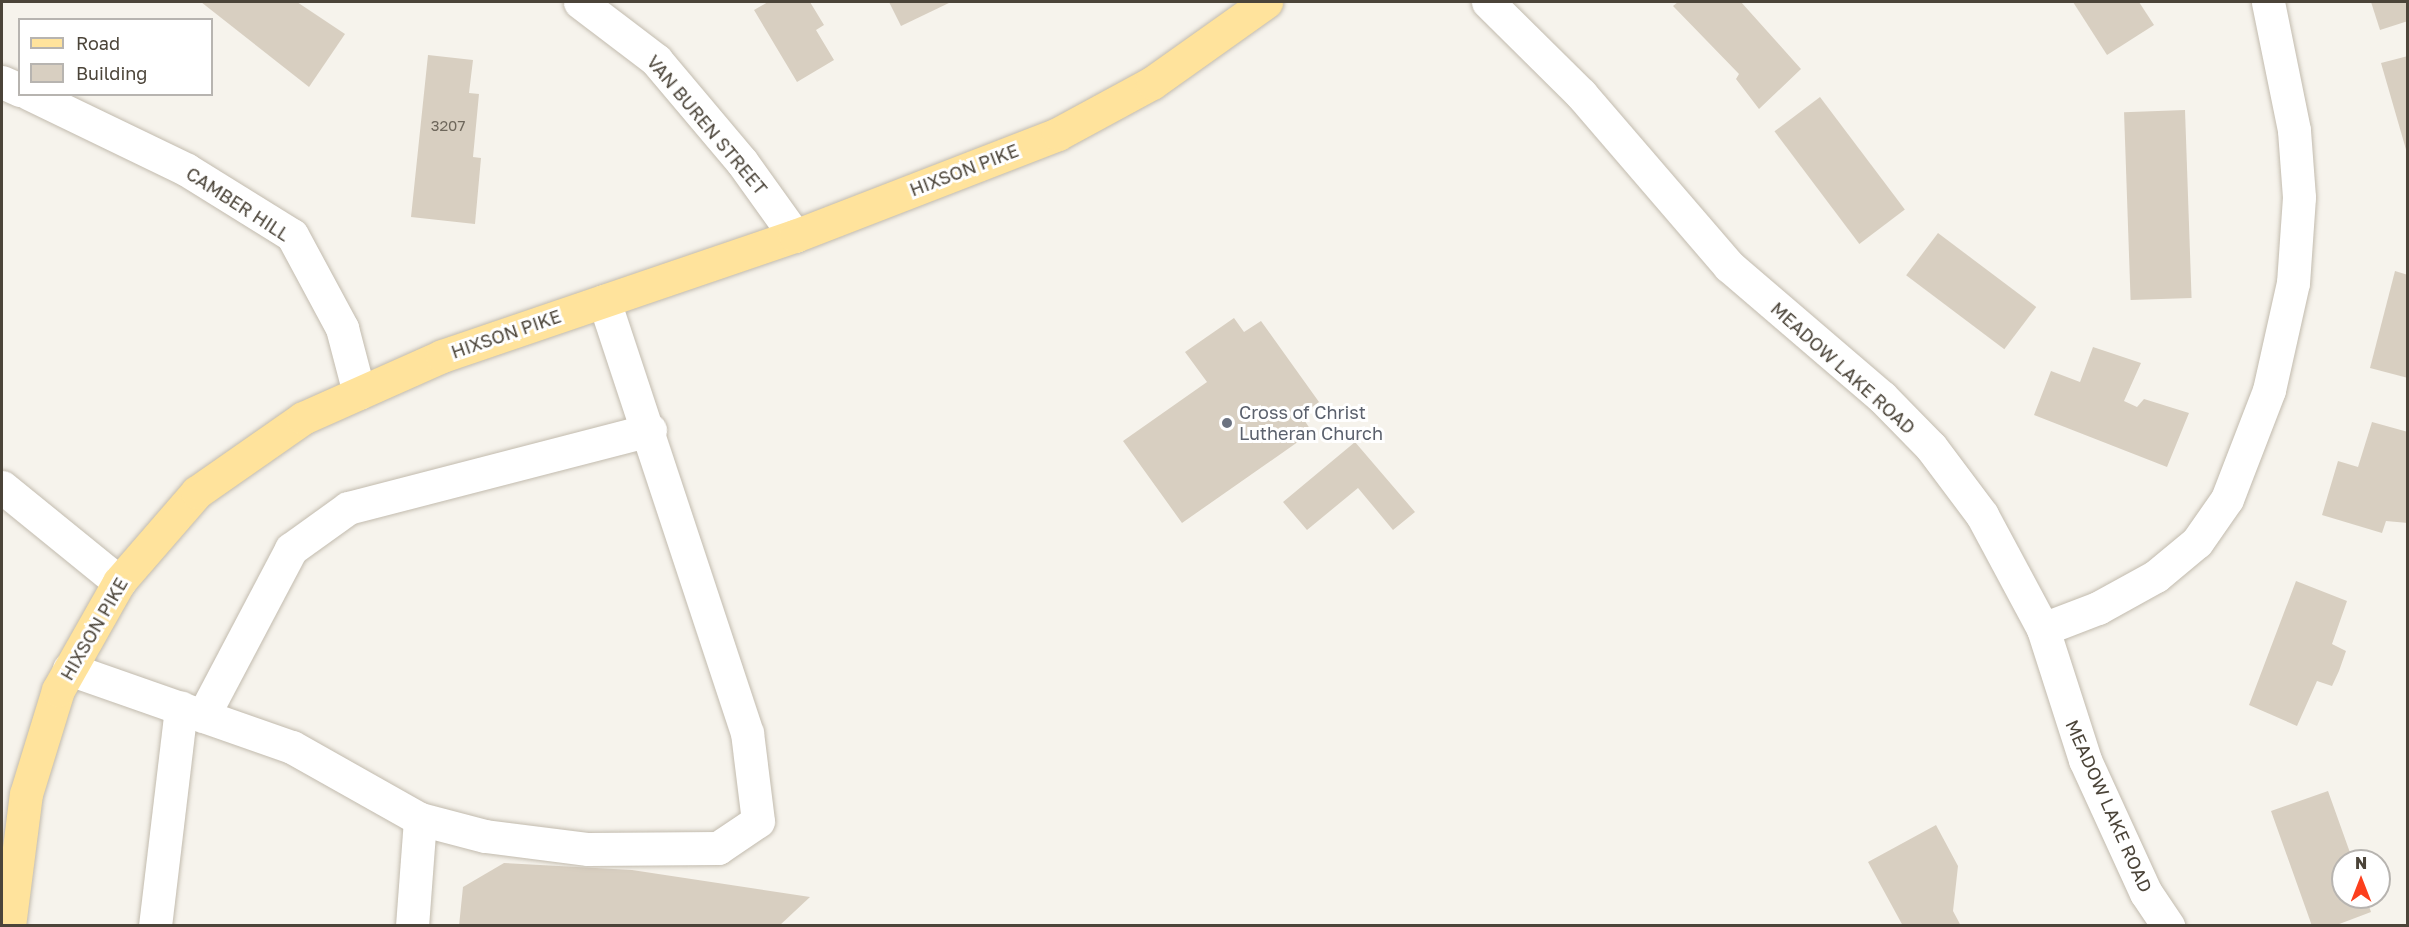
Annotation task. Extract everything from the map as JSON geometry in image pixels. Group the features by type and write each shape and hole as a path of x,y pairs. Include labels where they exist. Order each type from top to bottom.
{"main road":[{"name":"HIXSON PIKE","path":"9,926 26,794 69,669 119,582 197,492 303,418 442,356 795,236 1058,134 1152,83 1247,8"}],"street":[{"name":"VAN BUREN STREET","path":"580,2 656,60 742,162 795,236"},
{"name":"MEADOW LAKE ROAD","path":"1488,2 1581,94 1729,266 1882,397 1931,447 1982,515 2043,629 2085,760 2146,893 2168,926"},
{"path":"2043,629 2098,608 2156,576 2197,542 2227,499 2269,390 2293,283 2299,197 2294,130 2268,2"},
{"path":"2,82 18,89"},
{"name":"CAMBER HILL","path":"34,96 187,170 292,235 342,328 359,393"},
{"path":"69,669 292,747 420,819 485,836 588,849 718,848 758,821 747,733 650,430 604,301"},
{"path":"155,926 192,712 291,549 348,508 650,430"},
{"path":"2,487 119,582"},
{"path":"412,926 420,819"}],"building":[{"path":"201,2 297,2 345,34 309,87"},
{"path":"768,2 810,2 824,25 816,30 834,60 797,82 754,10"},
{"path":"889,2 951,2 901,26"},
{"path":"1678,2 1741,2 1801,69 1759,109 1736,79 1739,74 1673,6"},
{"path":"2073,2 2139,2 2154,25 2107,55"},
{"path":"2371,2 2408,2 2408,21 2380,30"},
{"path":"428,55 473,60 469,93 479,94 473,157 481,158 475,224 411,217"},
{"path":"2408,56 2408,153 2407,153 2381,63"},
{"path":"1820,97 1905,210 1859,244 1774,131"},
{"path":"2185,110 2192,298 2131,300 2124,112"},
{"path":"1938,233 2036,307 2004,349 1906,275"},
{"path":"2395,271 2408,275 2408,378 2370,368"},
{"name":"Cross of Christ Lutheran Church","path":"1234,318 1244,332 1261,321 1319,402 1301,415 1312,432 1182,523 1123,441 1207,382 1185,352"},
{"path":"2093,347 2141,363 2124,401 2137,407 2144,399 2189,413 2167,467 2034,415 2051,371 2080,382"},
{"path":"2372,422 2408,432 2408,523 2386,521 2382,533 2322,515 2338,461 2358,467"},
{"path":"1355,442 1415,512 1393,530 1358,488 1307,530 1283,502"},
{"path":"2296,581 2347,601 2332,644 2346,651 2339,671 2332,686 2317,681 2297,726 2249,705"},
{"path":"2328,791 2349,849 2331,849 2331,909 2370,909 2371,912 2334,926 2312,926 2271,811"},
{"path":"1936,825 1958,866 1953,911 1961,926 1903,926 1868,862"},
{"path":"504,863 632,870 810,897 779,926 459,926 463,887"}],"place":[{"name":"Cross of Christ Lutheran Church","path":"1227,423"}]}
